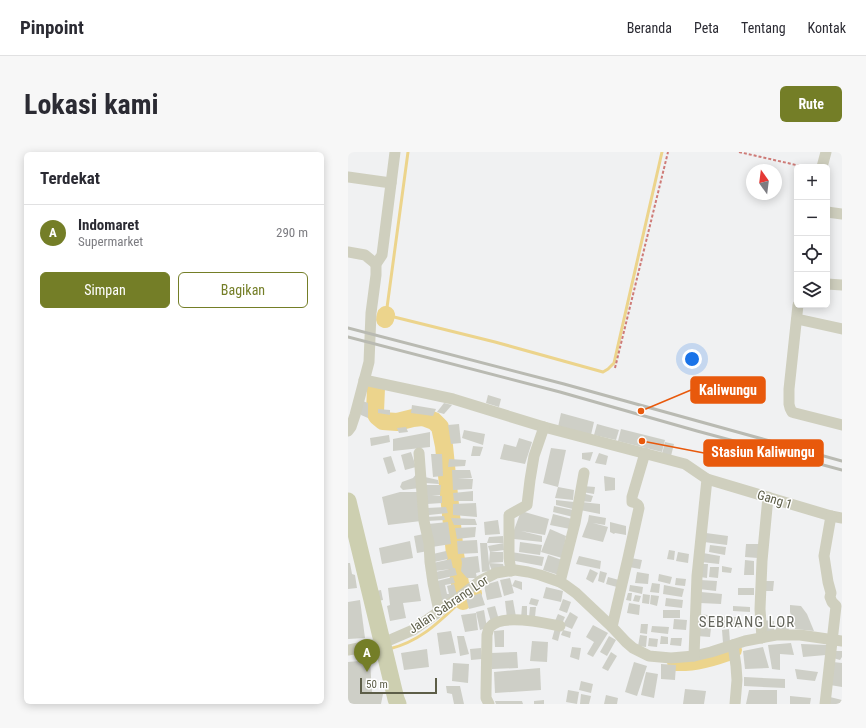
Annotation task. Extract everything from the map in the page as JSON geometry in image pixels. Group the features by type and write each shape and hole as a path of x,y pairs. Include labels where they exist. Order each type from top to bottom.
{"main road":[{"path":"348,501 398,704"}],"street":[{"path":"348,431 355,415 368,362 376,264 382,255 395,152"},
{"path":"823,164 826,152"},
{"path":"348,177 391,183"},
{"path":"830,212 842,214"},
{"path":"348,252 365,255 376,264"},
{"path":"830,284 842,285"},
{"path":"798,308 789,389 790,408 792,412 795,413 842,425"},
{"path":"797,319 842,329"},
{"name":"Gang 1","path":"364,380 453,399 544,427 685,464 707,479 837,517"},
{"path":"511,571 509,558 509,515 527,505 534,456 544,427"},
{"path":"419,453 424,521 430,543 430,562 439,611"},
{"path":"612,627 639,506 637,503 632,502 632,497 645,453"},
{"path":"560,582 576,523 584,473"},
{"path":"694,656 697,576 707,479"},
{"path":"762,638 760,609 762,561 768,497"},
{"path":"825,704 835,642 836,606 830,597 824,556 837,517"},
{"name":"Jalan Sabrang Lor","path":"348,650 384,648 413,630 487,577 522,570 560,582 576,593 633,648 649,656 671,658 694,656 734,649 745,641 776,635 792,634 812,636 835,642"},
{"path":"489,704 486,698 486,692 488,631 490,627 499,621 507,620 536,621 560,626"},
{"path":"734,649 737,680 735,704"}],"path":[{"path":"615,368 668,152"},
{"path":"739,152 794,164"}],"building":[{"path":"488,395 501,399 499,407 486,403"},
{"path":"360,400 368,403 368,418 361,415"},
{"path":"444,403 452,405 444,414 437,412"},
{"path":"412,405 436,409 433,416 411,413"},
{"path":"378,409 390,410 390,415 378,413"},
{"path":"561,413 594,422 591,435 558,427"},
{"path":"459,424 461,443 451,444 448,425"},
{"path":"597,424 619,430 616,440 594,435"},
{"path":"406,427 408,432 399,433 397,428"},
{"path":"621,429 665,440 662,452 618,441"},
{"path":"464,430 485,434 483,445 462,438"},
{"path":"430,432 430,447 393,451 393,439"},
{"path":"389,435 390,442 371,446 370,438"},
{"path":"519,438 532,442 525,464 500,459 504,444 516,447"},
{"path":"665,442 674,444 671,456 662,454"},
{"path":"473,446 483,447 480,456 471,456"},
{"path":"551,448 566,450 558,487 543,483"},
{"path":"411,452 416,467 405,470 401,455"},
{"path":"593,452 590,461 582,459 582,453"},
{"path":"599,453 608,456 606,465 595,463"},
{"path":"431,454 442,454 443,476 433,477"},
{"path":"391,456 396,471 388,474 383,458"},
{"path":"449,459 466,460 465,466 448,467"},
{"path":"452,470 470,470 472,478 458,479 473,479 472,489 453,490"},
{"path":"417,473 420,488 403,490 400,487 402,482 413,478"},
{"path":"604,476 615,478 615,490 605,491"},
{"path":"425,477 438,480 439,484 425,483"},
{"path":"424,485 441,485 440,495 432,495 442,496 442,503 427,504"},
{"path":"583,486 595,487 594,494 582,492"},
{"path":"558,487 574,490 573,500 555,498"},
{"path":"473,491 473,501 454,501 453,493"},
{"path":"400,492 420,492 421,521 388,525 382,497"},
{"path":"582,493 593,496 591,502 580,501"},
{"path":"556,500 574,502 573,509 556,505"},
{"path":"581,502 600,504 600,514 580,510"},
{"path":"476,503 477,517 453,515 453,504"},
{"path":"554,506 573,510 573,517 553,512"},
{"path":"446,507 448,513 429,515 427,508"},
{"path":"521,511 549,519 545,535 521,531 542,536 542,542 514,539 514,530"},
{"path":"553,514 572,519 570,529 550,525"},
{"path":"589,515 606,518 605,525 593,523 608,527 603,542 582,537"},
{"path":"444,516 445,520 427,521 426,517"},
{"path":"451,518 475,519 477,525 454,525"},
{"path":"498,520 500,534 485,535 484,522"},
{"path":"448,522 451,544 432,547 428,524"},
{"path":"610,522 626,526 626,535 614,534 610,532"},
{"path":"476,527 475,537 457,539 455,528"},
{"path":"550,529 566,536 562,558 541,552"},
{"path":"706,533 728,536 727,545 704,542"},
{"path":"424,534 428,551 417,553 414,536"},
{"path":"503,536 504,543 487,543 489,537"},
{"path":"477,540 478,553 458,554 457,541"},
{"path":"410,541 413,558 382,564 379,548"},
{"path":"520,542 542,545 540,555 519,552"},
{"path":"480,543 487,543 490,571 482,572"},
{"path":"504,543 504,550 490,552 488,546"},
{"path":"746,544 759,544 758,558 745,557"},
{"path":"710,545 726,547 725,555 709,552"},
{"path":"669,550 675,551 674,560 667,559"},
{"path":"446,551 448,559 434,562 433,554"},
{"path":"490,552 503,552 503,562 489,563"},
{"path":"511,552 544,557 542,566 510,560"},
{"path":"678,552 689,554 688,563 676,561"},
{"path":"703,553 720,556 719,564 701,562"},
{"path":"548,555 562,560 559,575 543,570"},
{"path":"478,556 480,572 476,573 477,578 467,578 461,571 461,558"},
{"path":"579,556 601,561 600,569 576,564"},
{"path":"631,558 642,560 640,569 629,567"},
{"path":"451,559 453,568 455,568 457,575 436,580 435,572 451,569 435,571 433,563"},
{"path":"745,560 754,561 754,575 744,575"},
{"path":"348,563 350,563 352,574 355,575 357,588 348,589"},
{"path":"489,563 503,564 505,570 492,571"},
{"path":"701,564 708,564 707,578 700,577"},
{"path":"722,566 732,568 731,573 722,572"},
{"path":"710,567 719,567 718,578 709,577"},
{"path":"590,569 598,573 593,583 586,579"},
{"path":"600,571 607,573 604,583 598,581"},
{"path":"637,572 649,574 648,584 635,583"},
{"path":"659,574 672,577 670,584 658,581"},
{"path":"453,577 455,583 445,585 447,594 449,594 447,586 454,584 457,595 441,604 437,581"},
{"path":"608,577 619,580 617,587 606,584"},
{"path":"510,578 514,593 504,596 500,580"},
{"path":"676,578 686,579 685,586 675,585"},
{"path":"515,580 522,582 522,590 512,586"},
{"path":"700,580 717,581 716,591 699,589"},
{"path":"498,581 502,597 487,600 484,585"},
{"path":"763,581 774,581 773,591 763,591"},
{"path":"652,583 660,584 659,593 650,592"},
{"path":"418,584 421,601 403,603 406,618 390,621 387,606 390,605 388,588"},
{"path":"630,585 643,587 642,594 629,591"},
{"path":"664,585 684,589 682,597 663,594"},
{"path":"546,587 563,591 561,602 543,598"},
{"path":"738,588 754,588 754,595 738,595"},
{"path":"381,590 383,600 378,601 376,591"},
{"path":"701,592 722,594 721,604 700,603"},
{"path":"481,593 485,605 469,609 466,598"},
{"path":"628,593 632,593 631,601 626,600"},
{"path":"643,594 650,595 649,604 642,603"},
{"path":"635,595 641,596 639,602 633,601"},
{"path":"651,595 659,596 657,606 650,604"},
{"path":"531,598 539,600 537,606 529,604"},
{"path":"666,598 683,600 682,608 665,606"},
{"path":"563,599 571,602 567,613 559,610"},
{"path":"360,600 365,638 348,639 348,602"},
{"path":"513,600 516,617 507,618 505,601"},
{"path":"629,603 640,605 639,615 627,613"},
{"path":"790,605 801,606 807,614 814,631 795,629 790,612"},
{"path":"495,606 499,620 491,622 487,608"},
{"path":"522,606 527,606 527,618 521,618"},
{"path":"733,606 750,607 750,612 733,611"},
{"path":"530,607 536,607 535,617 529,617"},
{"path":"484,610 487,628 480,630 476,612"},
{"path":"663,610 680,610 680,618 663,618"},
{"path":"570,612 578,617 572,629 563,625"},
{"path":"476,613 478,630 465,632 461,615"},
{"path":"558,614 565,617 562,624 555,621"},
{"path":"699,614 716,616 715,626 699,625"},
{"path":"719,616 727,617 726,628 718,627"},
{"path":"731,617 741,617 742,627 732,628"},
{"path":"674,619 687,620 686,630 673,629"},
{"path":"762,620 774,621 774,633 762,633"},
{"path":"788,622 789,632 776,632 776,623"},
{"path":"641,624 648,624 647,634 640,633"},
{"path":"593,625 608,633 593,657 587,654 594,642 586,637"},
{"path":"652,626 669,627 668,634 651,632"},
{"path":"698,627 711,628 710,637 697,636"},
{"path":"555,628 561,629 558,641 552,639"},
{"path":"729,629 730,642 723,643 722,630"},
{"path":"504,630 504,647 495,647 494,631"},
{"path":"563,630 571,632 570,638 561,635"},
{"path":"451,631 456,653 440,655 437,633"},
{"path":"640,635 647,636 646,647 638,646"},
{"path":"457,636 464,636 469,654 460,656"},
{"path":"609,636 616,640 607,656 600,652"},
{"path":"661,636 668,637 668,644 660,644"},
{"path":"649,638 658,639 657,647 648,646"},
{"path":"671,638 682,638 681,646 670,645"},
{"path":"532,641 548,642 547,662 530,661"},
{"path":"791,643 794,655 780,654 780,670 772,669 768,645"},
{"path":"801,644 828,645 826,655 803,657"},
{"path":"572,647 581,648 579,660 570,657"},
{"path":"763,647 769,668 745,669 743,651"},
{"path":"481,648 482,659 471,660 470,649"},
{"path":"427,649 429,667 404,670 401,653"},
{"path":"834,651 842,651 842,657 840,660 833,658"},
{"path":"517,652 518,668 492,669 491,653"},
{"path":"611,652 617,656 608,671 602,668"},
{"path":"370,660 372,692 383,694 381,704 348,704 348,662"},
{"path":"634,662 647,666 637,696 625,692"},
{"path":"833,662 842,663 842,687 830,685"},
{"path":"453,663 469,664 468,683 452,681"},
{"path":"661,664 676,665 675,680 661,679"},
{"path":"540,668 541,690 495,693 494,672"},
{"path":"795,669 818,672 815,681 797,679"},
{"path":"646,672 658,674 654,698 641,695"},
{"path":"744,677 785,679 785,688 744,686"},
{"path":"581,681 593,684 591,693 579,690"},
{"path":"446,686 460,686 464,704 454,704 452,694 447,693"},
{"path":"685,689 706,691 704,704 683,704"},
{"path":"568,690 579,692 577,704 566,702"},
{"path":"749,690 777,690 777,704 746,704"},
{"path":"581,694 591,696 589,704 580,704"},
{"path":"606,695 618,698 617,704 604,704"},
{"path":"790,696 811,698 810,704 790,704"},
{"path":"830,697 842,700 842,704 828,704"},
{"path":"544,700 544,704 534,704 534,701"},
{"path":"495,701 522,701 523,704 496,704"}],"waterway":[{"path":"408,152 386,315 495,342 603,372 614,363 662,152"},
{"path":"385,319 386,315"},
{"path":"376,388 375,412 383,421 397,422 422,417 434,421 440,427 444,446 455,554 463,601 473,593"},
{"path":"389,649 409,642 426,632 457,605"},
{"path":"676,662 691,662 733,650"},
{"path":"355,654 379,651"}],"railway":[{"path":"348,328 564,384 842,461"},
{"path":"348,337 560,392 842,470"}],"place":[{"name":"Kaliwungu","path":"641,411"},
{"name":"Stasiun Kaliwungu","path":"642,441"},
{"name":"Indomaret","path":"367,672"}],"district":[{"name":"SEBRANG LOR","path":"747,622"}]}
